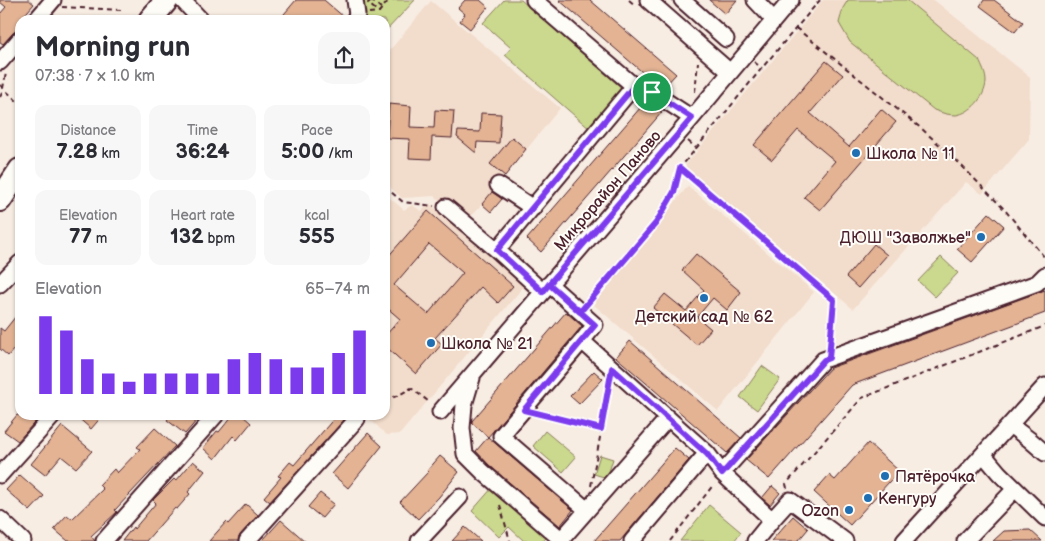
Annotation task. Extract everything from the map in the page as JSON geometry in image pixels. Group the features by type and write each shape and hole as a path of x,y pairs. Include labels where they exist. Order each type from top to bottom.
{"highway":[{"path":"0,200 12,177"}],"street":[{"path":"182,0 196,15"},
{"path":"355,0 357,15"},
{"path":"534,0 634,86 652,92 692,118"},
{"path":"648,0 730,72"},
{"path":"682,0 726,39"},
{"path":"755,0 774,20"},
{"name":"Микрорайон Паново","path":"440,412 692,118 790,0"},
{"path":"40,15 50,3"},
{"path":"3,67 15,47"},
{"path":"497,250 634,86"},
{"path":"498,185 533,208"},
{"path":"446,207 497,250 595,325 501,436 587,510"},
{"path":"0,284 15,268"},
{"path":"722,474 824,360 1042,283"},
{"path":"582,342 707,454 722,474 772,520"},
{"path":"474,372 464,405 462,428 465,454 561,541 668,418"},
{"path":"904,541 1045,386"},
{"path":"0,475 50,420"},
{"path":"104,541 212,420"},
{"path":"247,541 356,420"},
{"path":"1010,425 1045,454"},
{"path":"632,541 707,454"},
{"path":"983,454 999,473 1045,518"},
{"path":"965,541 1015,489"},
{"path":"419,541 460,496"},
{"path":"755,541 790,500 845,541"},
{"path":"0,519 23,541"}],"path":[{"path":"381,9 371,0 368,4 378,12 381,9 389,0"},
{"path":"580,312 656,223 674,192 680,168 820,0"},
{"path":"50,3 122,10"},
{"path":"796,28 934,140 1004,209 1045,258"},
{"path":"695,93 698,58"},
{"path":"751,59 762,68"},
{"path":"0,97 3,87 3,67"},
{"path":"0,84 15,99"},
{"path":"684,138 696,148"},
{"path":"680,168 834,300 829,358"},
{"path":"390,191 403,202 446,207"},
{"path":"790,500 786,484 862,398 1045,326"},
{"path":"587,510 612,368"},
{"path":"390,398 411,388 428,401"},
{"path":"524,410 601,429"},
{"path":"670,541 722,474"},
{"path":"494,481 510,541"}],"shaded area":[{"name":"Школа № 11","path":"823,0 934,0 1030,77 1029,139 982,194 966,182 853,309 684,167"},
{"path":"431,1 560,108 468,220 434,196 402,198 390,187 390,50"},
{"name":"Детский сад № 62","path":"688,186 814,292 718,411 593,304"},
{"name":"Школа № 21","path":"390,198 404,210 412,205 421,211 430,204 524,286 400,434 387,435 370,420 390,420"}],"green space":[{"path":"363,0 415,0 390,27 390,15 364,15"},
{"path":"504,0 521,0 625,91 591,130 505,55 511,48 483,23"},
{"path":"848,0 907,0 979,60 985,73 986,82 980,99 972,108 962,114 945,114 934,110 850,42 839,23 843,8"},
{"path":"941,257 958,273 935,297 918,281"},
{"path":"762,366 780,379 757,410 740,397"},
{"path":"545,431 576,457 563,472 533,446"},
{"path":"600,455 613,459 607,478 594,474"},
{"path":"493,487 547,537 543,541 524,541 509,527 499,537 472,511"},
{"path":"709,505 741,532 734,541 680,541"}],"building":[{"path":"0,0 29,0 34,4 24,15 15,15 15,32 3,44 0,42 0,14 6,7"},
{"path":"296,0 324,0 342,15 283,15"},
{"path":"465,0 480,0 488,7 470,29 460,21 465,14 458,8"},
{"path":"559,0 590,0 676,74 663,88 656,84"},
{"path":"709,0 737,0 725,14"},
{"path":"984,0 994,0 1023,22 1015,32 980,6"},
{"path":"826,61 843,75 810,113 849,147 881,109 896,122 820,210 804,197 835,161 798,130 772,160 754,145"},
{"path":"647,100 662,112 541,252 527,239"},
{"path":"390,104 411,106 410,127 434,128 435,110 454,111 452,138 432,137 431,159 409,158 410,139 390,138"},
{"path":"481,113 501,114 499,143 477,142 476,153 457,137 458,131 480,132"},
{"path":"512,137 526,149 505,176 490,164"},
{"path":"492,192 502,199 491,212 482,204"},
{"path":"428,211 513,286 498,303 481,287 435,338 442,344 416,374 390,351 390,330 400,319 390,310 390,254","holes":["429,244 463,273 428,314 394,285"]},
{"name":"ДЮШ \"Заволжье\"","path":"989,213 1004,226 972,262 957,249"},
{"path":"874,244 887,255 858,288 846,277"},
{"path":"696,254 741,292 727,310 713,298 697,317 711,329 697,345 653,308 665,294 686,311 704,290 682,270"},
{"path":"1045,290 1045,313 852,385 769,479 746,460 830,368"},
{"path":"566,312 582,326 488,437 472,421"},
{"path":"15,317 15,348 8,356 0,349 0,328 4,331"},
{"path":"630,341 741,438 727,453 616,357"},
{"path":"594,371 603,379 579,404 570,396"},
{"path":"15,417 15,420 37,420 18,441 4,431"},
{"path":"81,420 99,420 91,429"},
{"path":"167,420 197,420 185,434"},
{"path":"229,420 248,420 251,423 237,440 233,436 215,459 203,448 217,431 219,432"},
{"path":"333,420 344,420 270,502 264,497 281,477 278,476 290,462 294,465"},
{"path":"62,426 92,451 76,468 61,456 45,475 31,464"},
{"path":"155,428 175,446 115,510 117,512 91,536 95,541 68,541 54,529 67,515 72,519 103,489 99,485 114,469 117,473 140,449 137,447"},
{"path":"368,433 382,446 348,488 332,474"},
{"path":"488,437 573,510 560,526 489,465 476,451"},
{"path":"868,443 899,471 850,525 814,492 829,475 835,480"},
{"path":"675,448 689,460 620,541 594,541"},
{"path":"440,456 459,472 418,519 400,502"},
{"path":"193,461 205,471 188,492 190,494 177,509 175,508 146,541 122,541 156,503 153,500 174,479 176,481"},
{"path":"20,475 44,496 30,511 6,490"},
{"path":"772,486 780,493 770,505 762,498"},
{"path":"320,493 334,504 322,518 308,507"},
{"path":"246,504 258,515 240,535 238,541 209,541 226,522 228,524"},
{"path":"793,516 808,529 798,541 771,541"},
{"path":"281,520 305,541 262,541"},
{"path":"465,527 481,541 452,541"},
{"path":"1030,530 1042,541 993,541 1004,531"}],"place":[{"name":"Школа № 11","path":"856,153"},
{"name":"ДЮШ \"Заволжье\"","path":"981,237"},
{"name":"Детский сад № 62","path":"704,298"},
{"name":"Школа № 21","path":"431,343"},
{"name":"Пятёрочка","path":"885,476"},
{"name":"Кенгуру","path":"868,498"},
{"name":"Ozon","path":"849,510"}],"route":[{"path":"652,92 634,86 497,250 543,292 549,284 560,294 580,312 656,223 674,192 680,168 834,300 829,358 824,360 722,474 707,454 612,368 601,429 524,410 595,325 580,312 549,284 692,118 652,92"}]}
